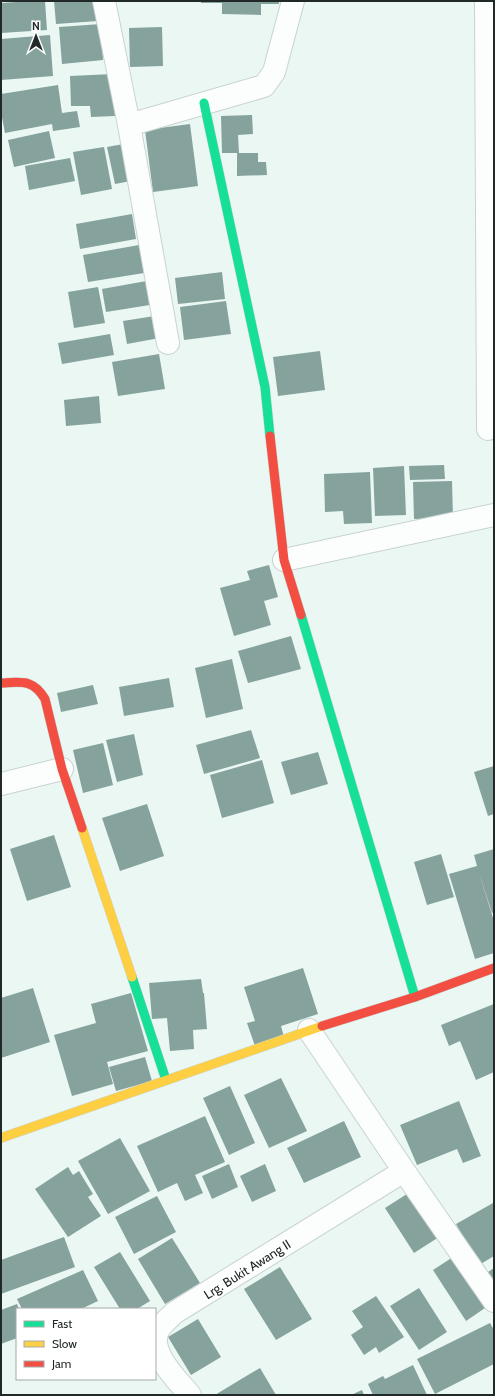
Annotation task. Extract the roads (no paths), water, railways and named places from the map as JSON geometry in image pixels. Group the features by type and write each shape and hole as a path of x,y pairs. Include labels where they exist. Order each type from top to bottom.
{"street":[{"path":"104,1 129,125 168,343"},
{"path":"129,125 264,86 274,72 293,1"},
{"path":"486,1 488,429"},
{"path":"204,103 265,387 284,560 415,997"},
{"path":"284,560 494,515"},
{"path":"1,683 20,682 30,684 38,689 45,699 62,769 166,1080"},
{"path":"1,784 62,769"},
{"path":"1,1138 309,1030 415,997 494,968"},
{"path":"309,1030 494,1301"},
{"name":"Lrg. Bukit Awang II","path":"156,1339 159,1329 174,1313 404,1171"},
{"name":"Lrg. Bukit Awang II","path":"156,1346 158,1354 190,1395"}]}
